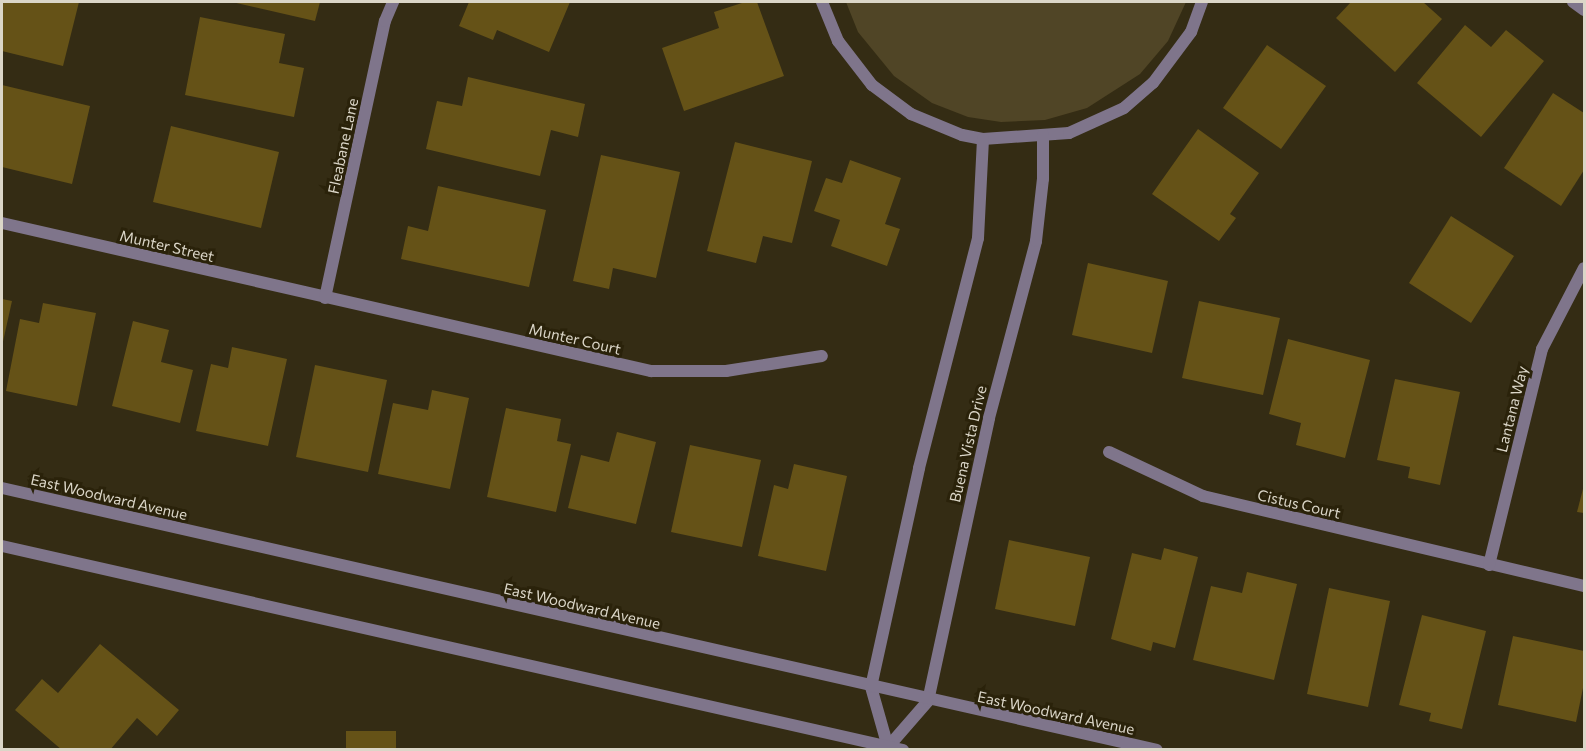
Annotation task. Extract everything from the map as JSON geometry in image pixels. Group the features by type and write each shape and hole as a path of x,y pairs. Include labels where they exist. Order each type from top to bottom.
{"street":[{"name":"Fleabane Lane","path":"325,298 385,21 393,2"},
{"path":"822,2 838,41 873,85 911,114 962,135 983,139 1069,133 1124,108 1154,83 1191,32 1202,2"},
{"path":"1573,2 1584,10"},
{"name":"Buena Vista Drive","path":"888,748 928,701 991,408 1036,241 1043,179 1043,135"},
{"path":"888,748 871,687 919,468 978,238 983,139"},
{"name":"Munter Street","path":"2,223 325,298"},
{"name":"Lantana Way","path":"1489,565 1542,349 1584,268"},
{"name":"Munter Court","path":"325,298 651,371 726,370 822,356"},
{"name":"Cistus Court","path":"1109,452 1203,496 1584,586"},
{"name":"East Woodward Avenue","path":"2,488 928,701 1157,750"},
{"path":"2,546 903,750"}],"shaded area":[{"path":"846,2 1186,2 1168,41 1140,74 1087,108 1045,120 1001,122 968,117 932,103 894,76 858,32"}],"building":[{"path":"2,2 79,2 63,66 2,51"},
{"path":"232,2 320,2 315,21"},
{"path":"469,2 570,2 549,52 497,30 493,40 459,26"},
{"path":"745,2 757,2 784,76 684,111 662,48 719,28 714,12"},
{"path":"1351,2 1423,2 1442,19 1395,72 1336,18"},
{"path":"200,17 285,34 279,63 304,68 294,117 185,95"},
{"path":"1465,25 1491,47 1506,30 1544,61 1481,137 1417,83"},
{"path":"1267,45 1326,86 1281,149 1223,108"},
{"path":"468,77 585,104 578,137 551,130 540,176 426,149 437,101 462,106"},
{"path":"2,85 90,106 72,184 2,167"},
{"path":"1553,93 1584,113 1584,170 1561,206 1504,168"},
{"path":"171,126 279,152 261,228 153,202"},
{"path":"1198,129 1259,173 1230,214 1236,218 1219,241 1152,194"},
{"path":"735,142 812,161 792,243 763,236 756,263 707,251"},
{"path":"601,155 680,172 656,278 613,268 609,289 573,281"},
{"path":"850,160 901,178 885,224 900,229 887,266 831,246 840,220 814,211 826,178 842,183"},
{"path":"438,186 546,210 529,287 401,259 408,226 428,231"},
{"path":"1451,216 1514,256 1471,323 1409,283"},
{"path":"1088,263 1168,281 1152,353 1072,335"},
{"path":"2,299 12,301 2,346"},
{"path":"1199,301 1280,318 1263,395 1182,378"},
{"path":"43,303 96,313 77,406 6,391 20,319 39,323"},
{"path":"133,321 169,330 161,362 193,370 180,423 112,406"},
{"path":"1288,339 1370,360 1345,458 1296,445 1301,423 1269,414"},
{"path":"232,347 287,359 268,446 196,431 211,364 228,368"},
{"path":"315,365 387,380 368,472 296,457"},
{"path":"1395,379 1460,392 1440,485 1408,478 1410,467 1377,460"},
{"path":"432,390 469,398 450,489 378,474 393,403 428,410"},
{"path":"506,408 561,419 557,441 571,444 556,512 487,497"},
{"path":"617,432 656,442 636,524 568,508 581,455 609,462"},
{"path":"690,445 761,460 742,547 671,532"},
{"path":"794,464 847,476 826,571 758,556 774,485 788,489"},
{"path":"1584,485 1584,513 1577,512"},
{"path":"1009,540 1090,557 1075,626 995,609"},
{"path":"1164,548 1198,557 1175,648 1153,642 1151,651 1111,639 1132,553 1161,560"},
{"path":"1247,572 1297,584 1274,680 1193,660 1211,586 1242,593"},
{"path":"1329,588 1390,601 1368,707 1307,694"},
{"path":"1422,615 1486,631 1462,729 1429,721 1431,713 1399,705"},
{"path":"1513,636 1584,651 1584,683 1576,722 1498,705"},
{"path":"100,644 179,710 157,736 137,718 110,750 62,750 15,710 42,679 58,693"},
{"path":"346,731 396,731 396,750 346,750"}]}
